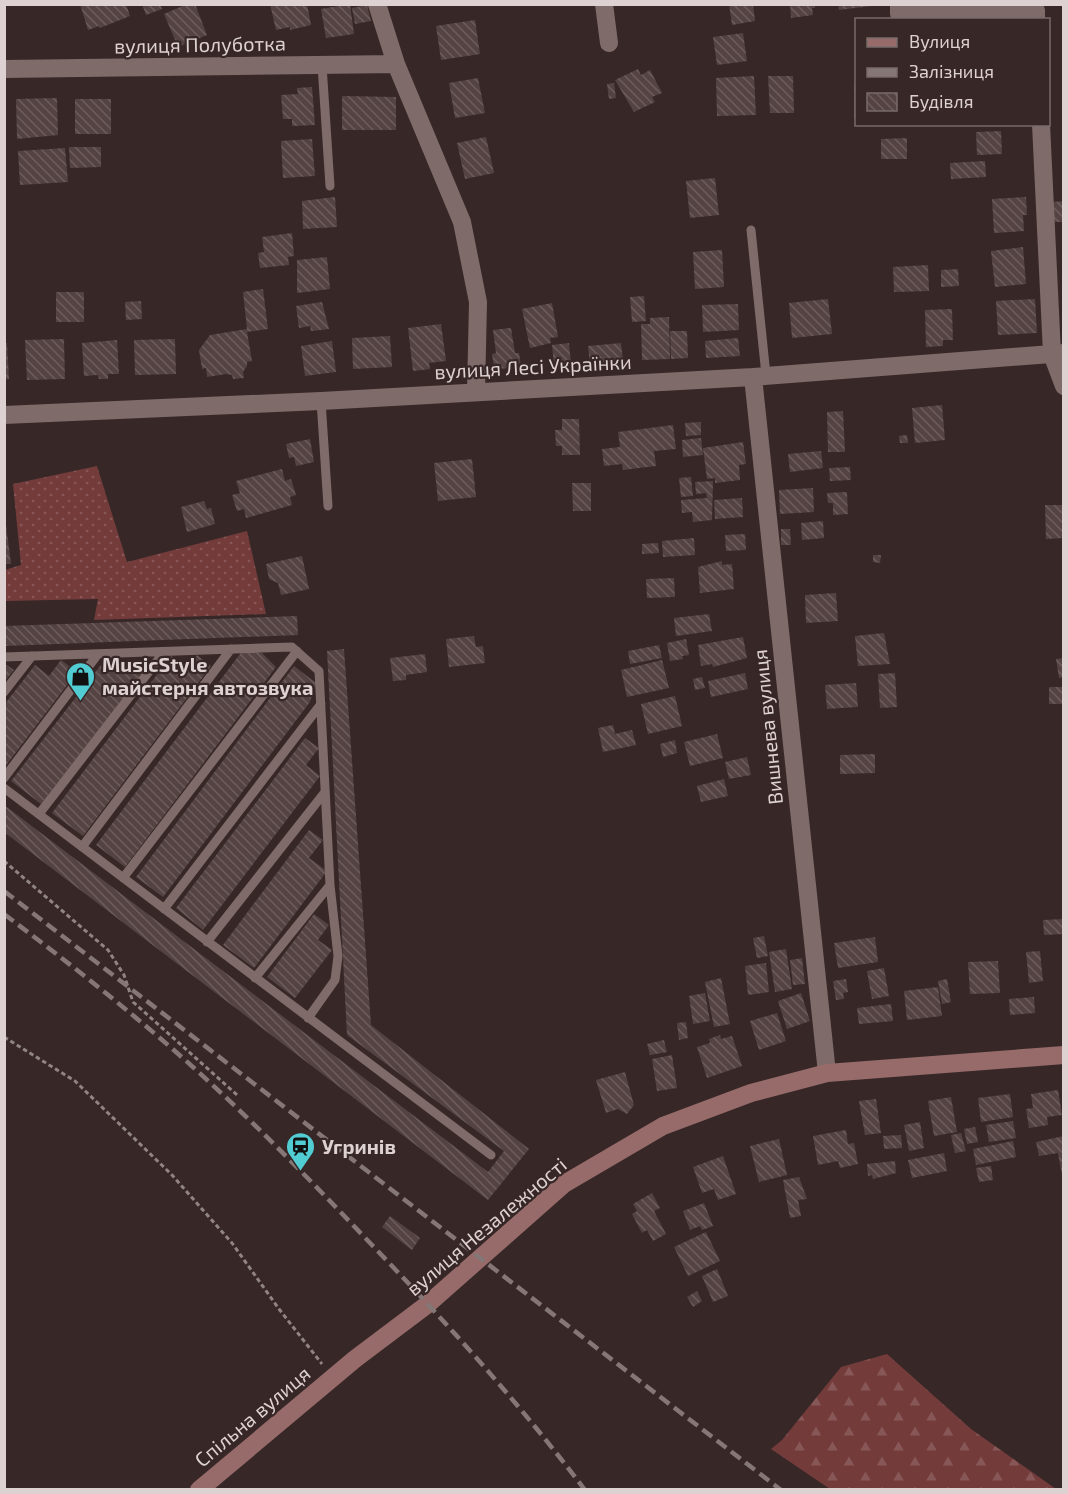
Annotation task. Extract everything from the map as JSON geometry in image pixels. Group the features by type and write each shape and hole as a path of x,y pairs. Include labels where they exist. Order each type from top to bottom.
{"street":[{"path":"377,4 396,64 462,222 478,302 476,392"},
{"path":"604,4 609,43"},
{"path":"899,4 899,14 1036,10 1036,18"},
{"name":"вулиця Полуботка","path":"4,69 396,64"},
{"path":"1041,126 1058,353 1064,386"},
{"name":"вулиця Лесі Українки","path":"4,415 321,401 759,376 1058,353"},
{"name":"Вишнева вулиця","path":"759,376 827,1073"},
{"name":"вулиця Незалежності","path":"333,1377 429,1304 564,1184 663,1126 751,1093 827,1073 1064,1055"},
{"name":"Спільна вулиця","path":"200,1490 333,1377"}],"lane":[{"path":"322,65 330,186"},
{"path":"751,230 759,376"},
{"path":"321,401 328,506"},
{"path":"4,657 292,647 319,671 330,885 338,956 335,980 308,1018"},
{"path":"82,847 231,649"},
{"path":"123,878 297,651"},
{"path":"39,814 164,652"},
{"path":"4,778 98,654"},
{"path":"4,692 32,656"},
{"path":"164,909 321,704"},
{"path":"4,788 491,1155"},
{"path":"207,942 325,792"},
{"path":"255,978 330,885"}],"path":[{"path":"4,861 108,950 124,975 133,1002 237,1095"},
{"path":"4,1036 75,1081 172,1175 232,1243 279,1309 333,1377"}],"green space":[{"path":"97,466 127,562 247,531 266,614 94,620 98,599 5,601 5,570 21,565 13,484"},
{"path":"887,1354 971,1429 1056,1489 830,1489 771,1449 782,1440 841,1367"}],"building":[{"path":"80,4 126,4 130,16 100,28 99,26 88,30"},
{"path":"142,4 160,4 162,9 146,15"},
{"path":"187,4 195,4 207,35 178,47 164,14"},
{"path":"270,4 307,4 311,25 290,30 290,27 276,30"},
{"path":"350,4 354,34 326,38 321,9"},
{"path":"729,4 753,4 755,21 732,25"},
{"path":"790,4 815,4 815,8 812,8 813,15 791,18"},
{"path":"838,4 872,4 872,6 839,10"},
{"path":"367,5 371,21 355,24 352,8"},
{"path":"475,20 480,54 441,60 436,26"},
{"path":"743,33 747,61 717,65 713,37"},
{"path":"638,69 641,75 650,70 662,93 652,97 655,102 634,112 615,80"},
{"path":"754,76 756,115 717,116 716,78"},
{"path":"768,76 793,76 794,113 770,113"},
{"path":"478,78 485,113 455,118 449,83"},
{"path":"614,83 616,98 609,99 607,84"},
{"path":"854,83 855,83 855,118"},
{"path":"312,87 315,125 292,126 292,119 283,119 281,95 298,94 297,88"},
{"path":"342,96 396,97 396,130 342,130"},
{"path":"57,98 58,135 17,139 16,99"},
{"path":"75,99 111,99 111,134 75,134"},
{"path":"1001,131 1002,154 977,155 976,132"},
{"path":"486,137 494,173 465,179 457,143"},
{"path":"907,138 907,159 881,159 881,139"},
{"path":"312,139 315,176 283,178 281,141"},
{"path":"69,147 101,147 101,167 70,168"},
{"path":"65,148 68,182 20,185 18,151"},
{"path":"985,161 986,177 951,179 950,163"},
{"path":"715,178 719,215 690,218 686,181"},
{"path":"335,197 337,227 303,229 302,201"},
{"path":"1026,197 1027,215 1023,215 1024,231 994,233 992,199"},
{"path":"1064,201 1064,222 1054,222 1053,202"},
{"path":"292,233 294,256 288,257 289,265 260,268 258,253 264,252 262,237"},
{"path":"1023,247 1026,284 995,287 991,251"},
{"path":"722,250 724,287 695,289 693,252"},
{"path":"327,257 330,289 297,293 297,260"},
{"path":"928,265 929,291 894,292 893,267"},
{"path":"958,269 959,286 941,287 941,270"},
{"path":"263,289 268,329 247,332 252,361 247,362 243,372 244,378 233,379 232,375 226,374 207,377 206,368 202,369 199,350 210,335 247,329 243,292"},
{"path":"56,292 84,292 84,322 56,322"},
{"path":"644,296 646,321 632,322 630,297"},
{"path":"828,299 832,334 792,338 789,303"},
{"path":"1035,299 1037,333 998,335 996,301"},
{"path":"141,301 142,319 126,320 125,302"},
{"path":"322,302 329,329 311,331 310,326 299,328 296,306"},
{"path":"552,303 558,337 550,338 551,343 530,348 522,309"},
{"path":"738,304 739,330 703,332 702,305"},
{"path":"952,309 953,340 943,340 943,346 926,347 925,310"},
{"path":"669,317 670,359 642,360 641,324 650,324 650,318"},
{"path":"441,324 446,361 429,363 430,369 413,371 408,328"},
{"path":"511,328 515,353 519,353 521,367 498,369 498,366 494,367 492,354 496,353 493,330"},
{"path":"670,331 687,331 688,358 671,359"},
{"path":"390,336 392,367 353,369 352,338"},
{"path":"738,338 740,356 706,358 705,341"},
{"path":"64,339 65,379 27,380 25,340"},
{"path":"175,339 176,374 135,375 134,340"},
{"path":"117,340 119,374 108,374 108,379 99,379 98,375 84,376 82,343"},
{"path":"332,341 336,372 305,376 301,346"},
{"path":"4,343 7,343 9,379 4,380"},
{"path":"569,343 571,363 554,365 552,345"},
{"path":"621,343 623,361 590,364 588,346"},
{"path":"942,405 945,440 915,443 912,408"},
{"path":"843,411 845,452 828,452 827,412"},
{"path":"562,419 579,419 580,455 562,455 562,446 556,446 555,430 562,430"},
{"path":"701,422 701,435 686,436 685,423"},
{"path":"673,425 676,449 654,451 656,466 623,470 622,464 604,466 602,449 620,447 618,432"},
{"path":"907,435 908,443 900,443 899,436"},
{"path":"701,438 703,455 683,457 682,440"},
{"path":"310,439 314,462 296,466 294,457 289,458 286,444"},
{"path":"743,442 746,464 739,465 740,480 715,483 715,478 707,479 703,448"},
{"path":"821,451 823,468 790,472 788,454"},
{"path":"472,459 476,497 438,501 434,463"},
{"path":"850,467 851,480 830,481 829,468"},
{"path":"282,469 285,481 291,479 296,495 290,497 292,505 246,518 244,509 237,511 232,495 240,493 236,481"},
{"path":"691,477 693,496 681,497 679,478"},
{"path":"713,481 712,520 693,522 692,512 682,513 681,500 707,498 706,493 696,494 695,482"},
{"path":"572,483 591,483 591,511 573,511"},
{"path":"813,488 814,512 780,514 779,490"},
{"path":"847,492 848,514 833,515 833,503 828,503 827,493"},
{"path":"742,498 743,517 715,519 714,500"},
{"path":"204,501 207,509 211,508 215,524 187,532 181,507"},
{"path":"1045,505 1063,505 1064,538 1046,539"},
{"path":"4,509 11,564 4,564"},
{"path":"823,521 824,538 802,540 801,523"},
{"path":"781,529 790,529 791,545 781,545"},
{"path":"745,534 746,550 726,551 725,535"},
{"path":"694,538 695,555 663,557 662,541"},
{"path":"658,543 659,553 642,554 642,544"},
{"path":"873,555 881,555 880,563 873,562"},
{"path":"302,556 309,589 281,595 278,583 269,579 266,564"},
{"path":"722,561 722,565 732,564 734,589 700,593 698,567"},
{"path":"674,578 675,597 647,598 646,579"},
{"path":"836,593 838,621 806,623 805,595"},
{"path":"709,614 712,631 676,636 674,618"},
{"path":"297,616 298,635 4,646 4,626"},
{"path":"884,633 890,664 858,666 855,636"},
{"path":"474,636 476,647 483,646 485,663 449,667 446,639"},
{"path":"743,637 747,658 713,667 712,664 701,666 698,645"},
{"path":"686,639 689,655 682,656 683,659 670,661 667,643"},
{"path":"659,645 662,658 630,664 628,651"},
{"path":"344,649 371,1025 529,1149 488,1200 4,832 4,805 488,1172 504,1151 347,1035 327,651"},
{"path":"243,650 262,653 276,667 125,867 96,845"},
{"path":"425,654 427,672 406,675 406,680 393,681 390,658"},
{"path":"197,655 211,666 83,836 52,813 171,656 188,668"},
{"path":"107,657 122,669 128,661 143,672 41,804 11,781"},
{"path":"1064,658 1064,677 1059,678 1056,659"},
{"path":"61,660 77,672 4,768 4,705 35,665 49,676"},
{"path":"662,660 669,688 627,697 621,670"},
{"path":"4,663 14,670 4,682"},
{"path":"294,666 316,683 310,702 163,897 136,877"},
{"path":"745,673 748,689 711,697 708,681"},
{"path":"895,673 897,707 880,708 878,674"},
{"path":"702,677 705,688 695,690 693,679"},
{"path":"856,683 858,707 827,709 825,685"},
{"path":"1049,687 1064,687 1064,704 1049,704"},
{"path":"675,696 682,726 648,734 641,704"},
{"path":"613,725 615,734 632,730 636,745 603,752 598,728"},
{"path":"717,734 723,758 690,766 684,742"},
{"path":"305,738 319,748 306,765 320,776 203,930 176,908"},
{"path":"675,740 677,753 663,757 660,744"},
{"path":"875,754 875,773 840,774 840,755"},
{"path":"747,757 751,775 729,779 725,762"},
{"path":"724,779 728,796 701,802 697,786"},
{"path":"309,830 323,840 309,858 327,871 254,968 223,945"},
{"path":"314,914 329,925 318,940 332,950 295,998 267,977"},
{"path":"1064,919 1064,934 1044,935 1043,920"},
{"path":"764,936 768,956 757,958 753,938"},
{"path":"875,937 878,962 838,968 834,943"},
{"path":"786,949 792,989 775,992 769,952"},
{"path":"1040,951 1043,981 1029,983 1026,952"},
{"path":"802,958 805,984 793,985 790,960"},
{"path":"998,961 1000,993 970,994 968,962"},
{"path":"766,963 769,992 748,995 745,966"},
{"path":"884,968 889,996 872,999 867,971"},
{"path":"721,978 730,1024 714,1027 705,982"},
{"path":"846,979 848,992 843,993 844,999 836,1000 833,981"},
{"path":"947,979 951,1002 942,1004 938,981"},
{"path":"938,987 942,1016 907,1020 904,991"},
{"path":"705,993 710,1021 693,1024 689,996"},
{"path":"801,993 810,1021 787,1029 778,1001"},
{"path":"1034,997 1035,1013 1010,1015 1009,999"},
{"path":"891,1004 893,1021 859,1024 857,1008"},
{"path":"777,1013 786,1041 759,1050 750,1021"},
{"path":"686,1022 688,1038 679,1040 677,1023"},
{"path":"720,1035 721,1039 732,1036 742,1066 707,1078 697,1047 710,1043 709,1039"},
{"path":"664,1040 667,1052 650,1055 647,1044"},
{"path":"672,1055 677,1088 657,1091 652,1059"},
{"path":"625,1072 634,1105 627,1114 618,1109 606,1113 596,1080"},
{"path":"1058,1090 1062,1115 1047,1117 1048,1125 1029,1128 1026,1109 1033,1108 1031,1094"},
{"path":"1010,1094 1013,1117 981,1122 978,1098"},
{"path":"951,1097 957,1132 934,1136 928,1101"},
{"path":"876,1099 881,1133 865,1135 859,1101"},
{"path":"1013,1121 1016,1138 989,1142 986,1125"},
{"path":"920,1122 924,1148 909,1151 904,1125"},
{"path":"975,1127 978,1142 967,1144 964,1129"},
{"path":"846,1130 848,1144 854,1143 858,1164 840,1168 838,1161 818,1165 813,1136"},
{"path":"961,1133 966,1151 955,1153 951,1135"},
{"path":"901,1135 902,1148 884,1149 883,1136"},
{"path":"1064,1136 1064,1175 1062,1175 1058,1153 1039,1156 1036,1142"},
{"path":"779,1139 787,1175 759,1182 750,1146"},
{"path":"1013,1141 1016,1157 976,1165 973,1149"},
{"path":"944,1153 947,1171 912,1178 908,1160"},
{"path":"723,1156 736,1194 718,1200 714,1189 702,1193 693,1167"},
{"path":"895,1161 896,1173 873,1179 872,1175 868,1176 867,1164"},
{"path":"991,1166 993,1180 979,1182 976,1168"},
{"path":"799,1177 807,1199 798,1200 801,1216 790,1218 783,1180"},
{"path":"652,1193 660,1208 654,1211 666,1234 653,1241 647,1230 642,1233 632,1214 637,1211 633,1204"},
{"path":"704,1203 713,1226 702,1230 700,1226 690,1230 683,1211"},
{"path":"390,1216 420,1238 412,1250 382,1227"},
{"path":"706,1232 720,1261 688,1276 674,1247"},
{"path":"717,1269 728,1296 713,1302 702,1276"},
{"path":"697,1291 702,1301 693,1307 687,1297"}],"railway":[{"path":"4,891 781,1490"},
{"path":"4,914 148,1028 262,1132 454,1333 508,1394 585,1490"}],"place":[{"name":"MusicStyle майстерня автозвука","path":"81,702"},
{"name":"Угринів","path":"301,1172"}]}
